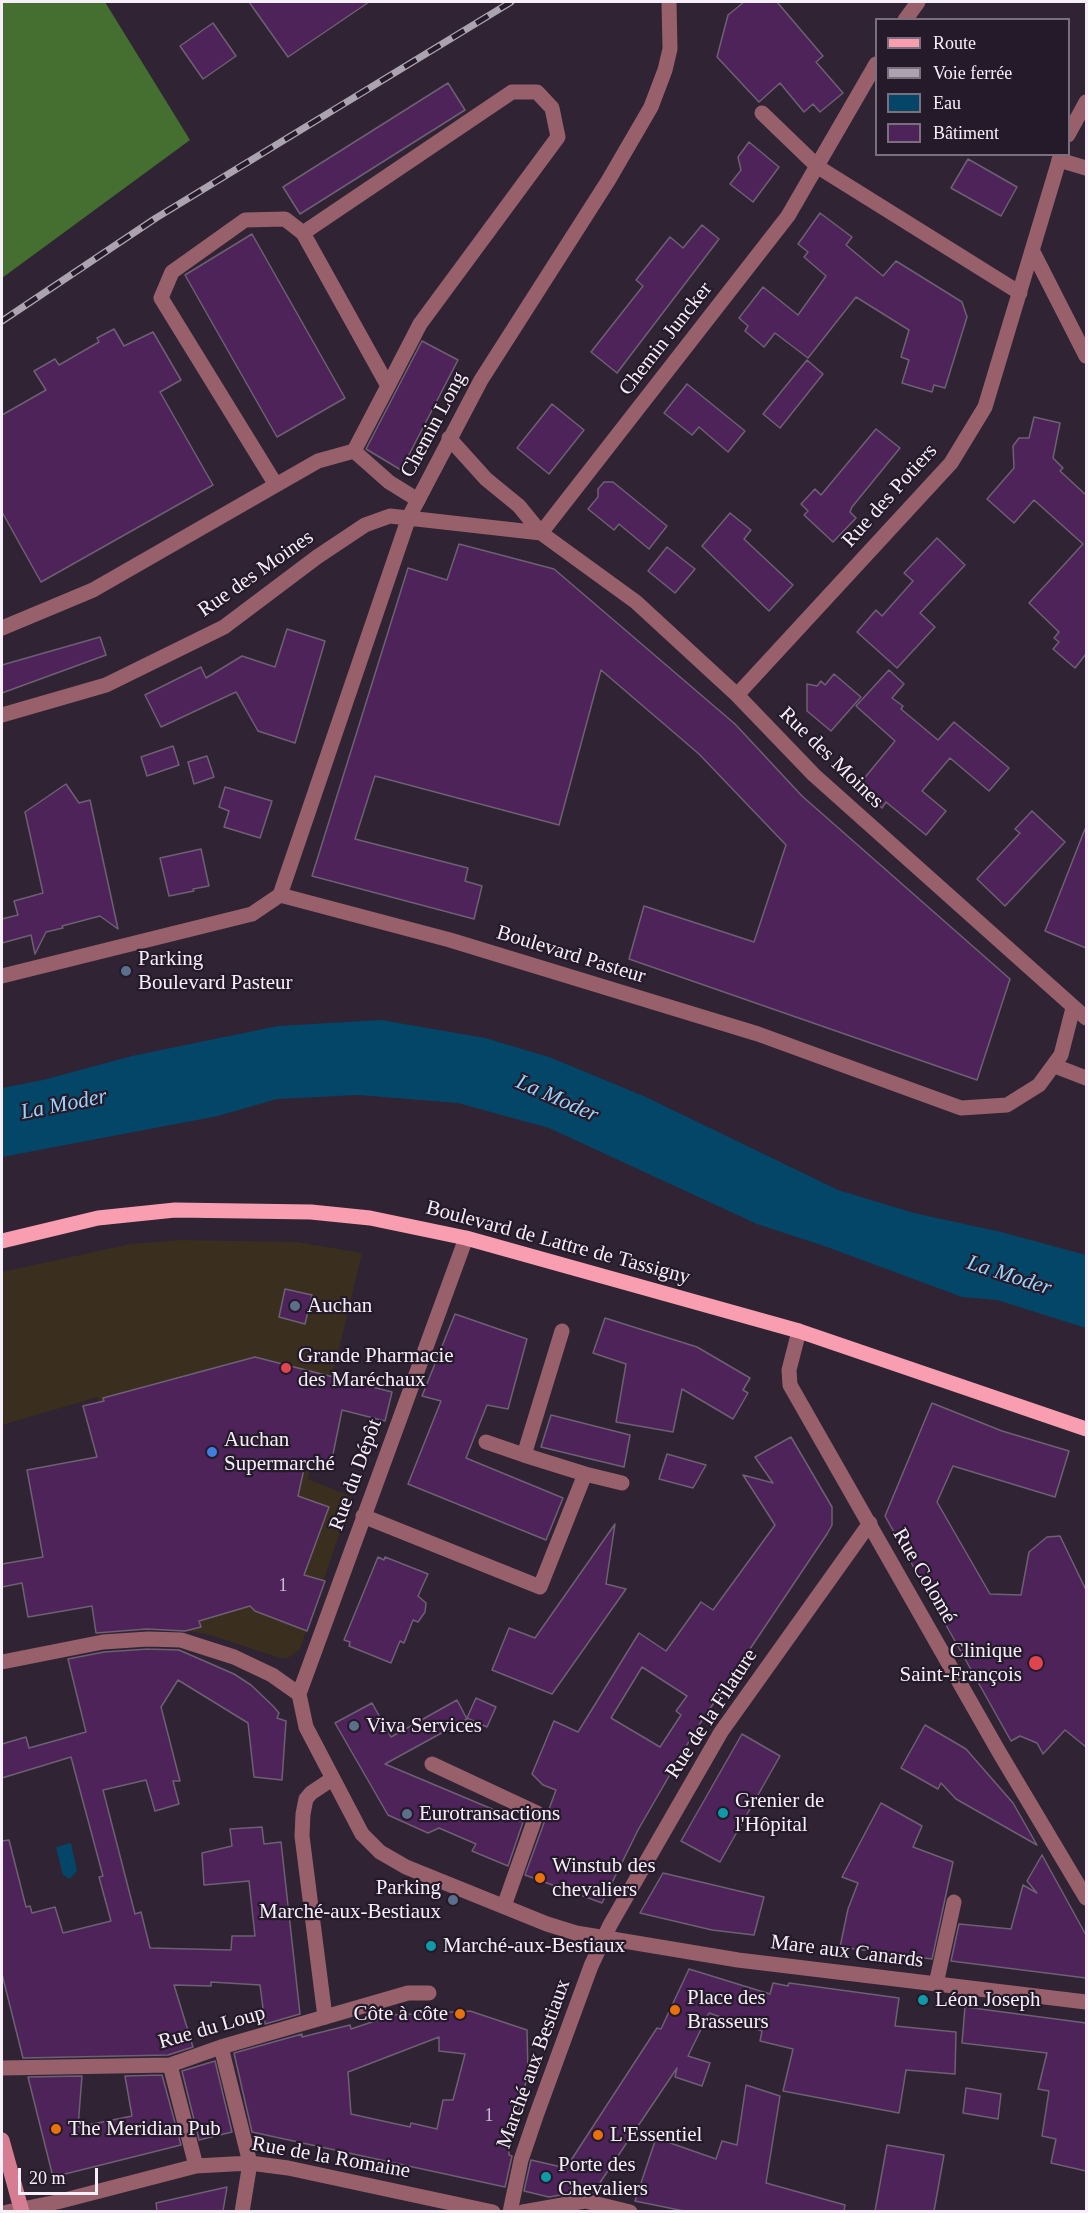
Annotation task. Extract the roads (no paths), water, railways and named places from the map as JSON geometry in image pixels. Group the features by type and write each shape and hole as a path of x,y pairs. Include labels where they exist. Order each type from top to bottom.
{"main road":[{"name":"Boulevard de Lattre de Tassigny","path":"2,1241 98,1218 175,1210 311,1212 370,1218 466,1238 799,1331 1086,1429"}],"street":[{"name":"Chemin Long","path":"280,895 409,517 481,380 608,181 651,107 670,49 669,2"},
{"path":"906,18 918,2"},
{"name":"Chemin Juncker","path":"541,533 788,216 875,66"},
{"path":"2,628 93,590 318,461 354,451 420,324 558,137 552,108 537,92 512,93 303,233"},
{"path":"1070,131 1086,102"},
{"path":"762,113 818,167 1020,293"},
{"path":"1060,157 1086,168"},
{"name":"Rue des Potiers","path":"737,695 951,463 985,407 1060,157"},
{"path":"276,485 161,298 172,272 245,220 285,219 303,233 388,386"},
{"path":"1032,250 1086,356"},
{"name":"Rue des Moines","path":"449,438 486,480 519,506 541,533 636,602 737,695 814,775 1086,1018"},
{"path":"354,451 389,482 417,500"},
{"name":"Rue des Moines","path":"2,715 117,680 224,627 317,556 364,525 390,516 541,533"},
{"path":"2,976 252,914 280,895"},
{"name":"Boulevard Pasteur","path":"280,895 450,940 758,1034 961,1108 992,1108 1018,1101 1040,1085 1055,1066 1063,1048 1073,1008"},
{"path":"1055,1066 1086,1078"},
{"name":"Rue du Dépôt","path":"298,1694 466,1238"},
{"path":"524,1455 562,1331"},
{"name":"Rue Colomé","path":"799,1331 788,1376 790,1385 999,1752 1086,1898"},
{"path":"486,1442 585,1474 622,1483"},
{"path":"363,1516 540,1587 585,1474"},
{"name":"Rue de la Filature","path":"604,1938 721,1732 870,1523"},
{"path":"2,1662 104,1642 148,1638 181,1640 234,1657 272,1675 298,1694 306,1727 332,1779 362,1834 380,1852 406,1867 560,1929 604,1938"},
{"path":"432,1764 537,1813 504,1906"},
{"path":"324,2017 302,1836 308,1796 332,1779"},
{"path":"936,1984 954,1902"},
{"name":"Mare aux Canards","path":"604,1938 738,1960 1086,2002"},
{"name":"Marché aux Bestiaux","path":"510,2211 521,2160 591,1966 604,1938"},
{"name":"Rue du Loup","path":"2,2068 170,2065 221,2047 408,1993 429,1993"},
{"path":"221,2047 250,2163 242,2211"},
{"path":"170,2065 196,2166"},
{"path":"2,2140 16,2210"},
{"name":"Rue de la Romaine","path":"16,2210 57,2202 196,2166 250,2163 288,2168 493,2211"},
{"path":"523,2211 543,2206 585,2202 630,2211"}],"water":[{"name":"La Moder","path":"381,1020 485,1038 549,1057 646,1097 838,1190 914,1213 1001,1232 1086,1255 1086,1328 997,1300 962,1297 827,1247 757,1224 549,1128 458,1103 358,1095 277,1099 218,1116 2,1157 2,1088 43,1080 132,1056 278,1026"},
{"path":"71,1843 77,1871 70,1879 63,1875 56,1847"}],"railway":[{"path":"2,321 156,218 511,2"}],"place":[{"name":"Parking Boulevard Pasteur","path":"126,971"},
{"name":"Auchan","path":"295,1306"},
{"name":"Grande Pharmacie des Maréchaux","path":"286,1368"},
{"name":"Auchan Supermarché","path":"212,1452"},
{"name":"Clinique Saint-François","path":"1036,1663"},
{"name":"Viva Services","path":"354,1726"},
{"name":"Grenier de l'Hôpital","path":"723,1813"},
{"name":"Eurotransactions","path":"407,1814"},
{"name":"Winstub des chevaliers","path":"540,1878"},
{"name":"Parking Marché-aux-Bestiaux","path":"453,1900"},
{"name":"Marché-aux-Bestiaux","path":"431,1946"},
{"name":"Léon Joseph","path":"923,2000"},
{"name":"Place des Brasseurs","path":"675,2010"},
{"name":"Côte à côte","path":"460,2014"},
{"name":"The Meridian Pub","path":"56,2129"},
{"name":"L'Essentiel","path":"598,2135"},
{"name":"Porte des Chevaliers","path":"546,2177"}]}
